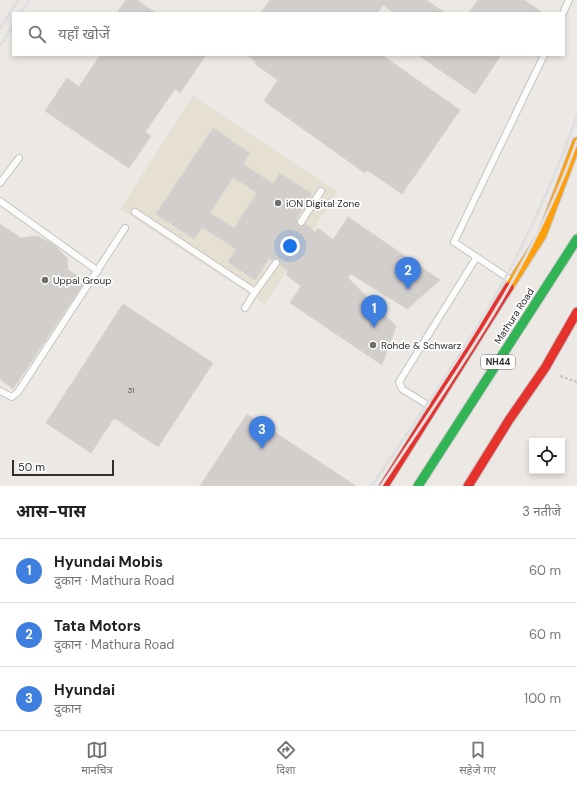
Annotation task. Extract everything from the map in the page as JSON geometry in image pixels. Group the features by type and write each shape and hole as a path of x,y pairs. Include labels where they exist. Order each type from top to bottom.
{"main road":[{"path":"384,486 542,235 577,142"},
{"name":"Mathura Road","path":"418,486 577,239"},
{"path":"468,486 509,420 545,368 577,312"}],"lane":[{"path":"563,12 569,0"},
{"path":"513,281 476,258 454,242 544,56"},
{"path":"0,183 19,158"},
{"path":"301,222 321,191"},
{"path":"0,201 98,271"},
{"path":"135,212 255,292"},
{"path":"0,391 12,397 18,392 125,228"},
{"path":"433,408 402,389 399,382 476,258"},
{"path":"245,308 276,263"}],"shaded area":[{"path":"193,96 338,192 265,304 120,209"}],"building":[{"path":"126,0 137,0 155,12 118,12"},
{"path":"270,0 426,0 444,12 393,12 383,5 378,12 262,12"},
{"path":"478,0 524,0 542,12 470,12"},
{"path":"99,56 205,56 180,93 175,89 145,132 151,136 129,168 45,111 67,78 79,87"},
{"path":"247,56 383,56 460,110 402,194 367,170 365,173 264,101 278,80 255,64 256,62"},
{"path":"419,56 500,56 475,94"},
{"path":"213,128 250,153 243,164 273,184 280,173 312,194 296,219 298,226 305,224 315,232 318,228 333,240 348,217 440,280 407,309 351,274 348,278 396,326 382,365 290,303 301,286 286,275 288,271 280,265 278,259 272,260 269,258 255,280 228,262 236,249 202,227 194,239 156,214","holes":["233,177 257,193 234,228 210,213"]},
{"path":"0,224 21,238 37,236 53,244 67,258 68,270 85,281 13,389 0,379"},
{"path":"123,304 213,363 158,447 114,418 91,453 46,423"},
{"path":"247,414 356,486 200,486"}],"railway":[{"path":"0,29 18,0"},
{"path":"22,12 29,0"},
{"path":"0,46 12,27"},
{"path":"372,486 452,367 497,293 541,206 560,162 577,116"},
{"path":"381,486 490,320 515,277 538,233 559,187 577,141"}],"traffic: fast":[{"path":"418,486 577,239"}],"traffic: slow":[{"path":"509,287 542,235 577,142"}],"traffic: jam":[{"path":"384,486 509,287"},
{"path":"468,486 509,420 545,368 577,312"}],"place":[{"name":"iON Digital Zone","path":"278,203"},
{"name":"Uppal Group","path":"45,280"},
{"name":"Tata Motors","path":"408,290"},
{"name":"Hyundai Mobis","path":"374,328"},
{"name":"Rohde & Schwarz","path":"373,345"},
{"name":"Hyundai","path":"262,449"}]}
